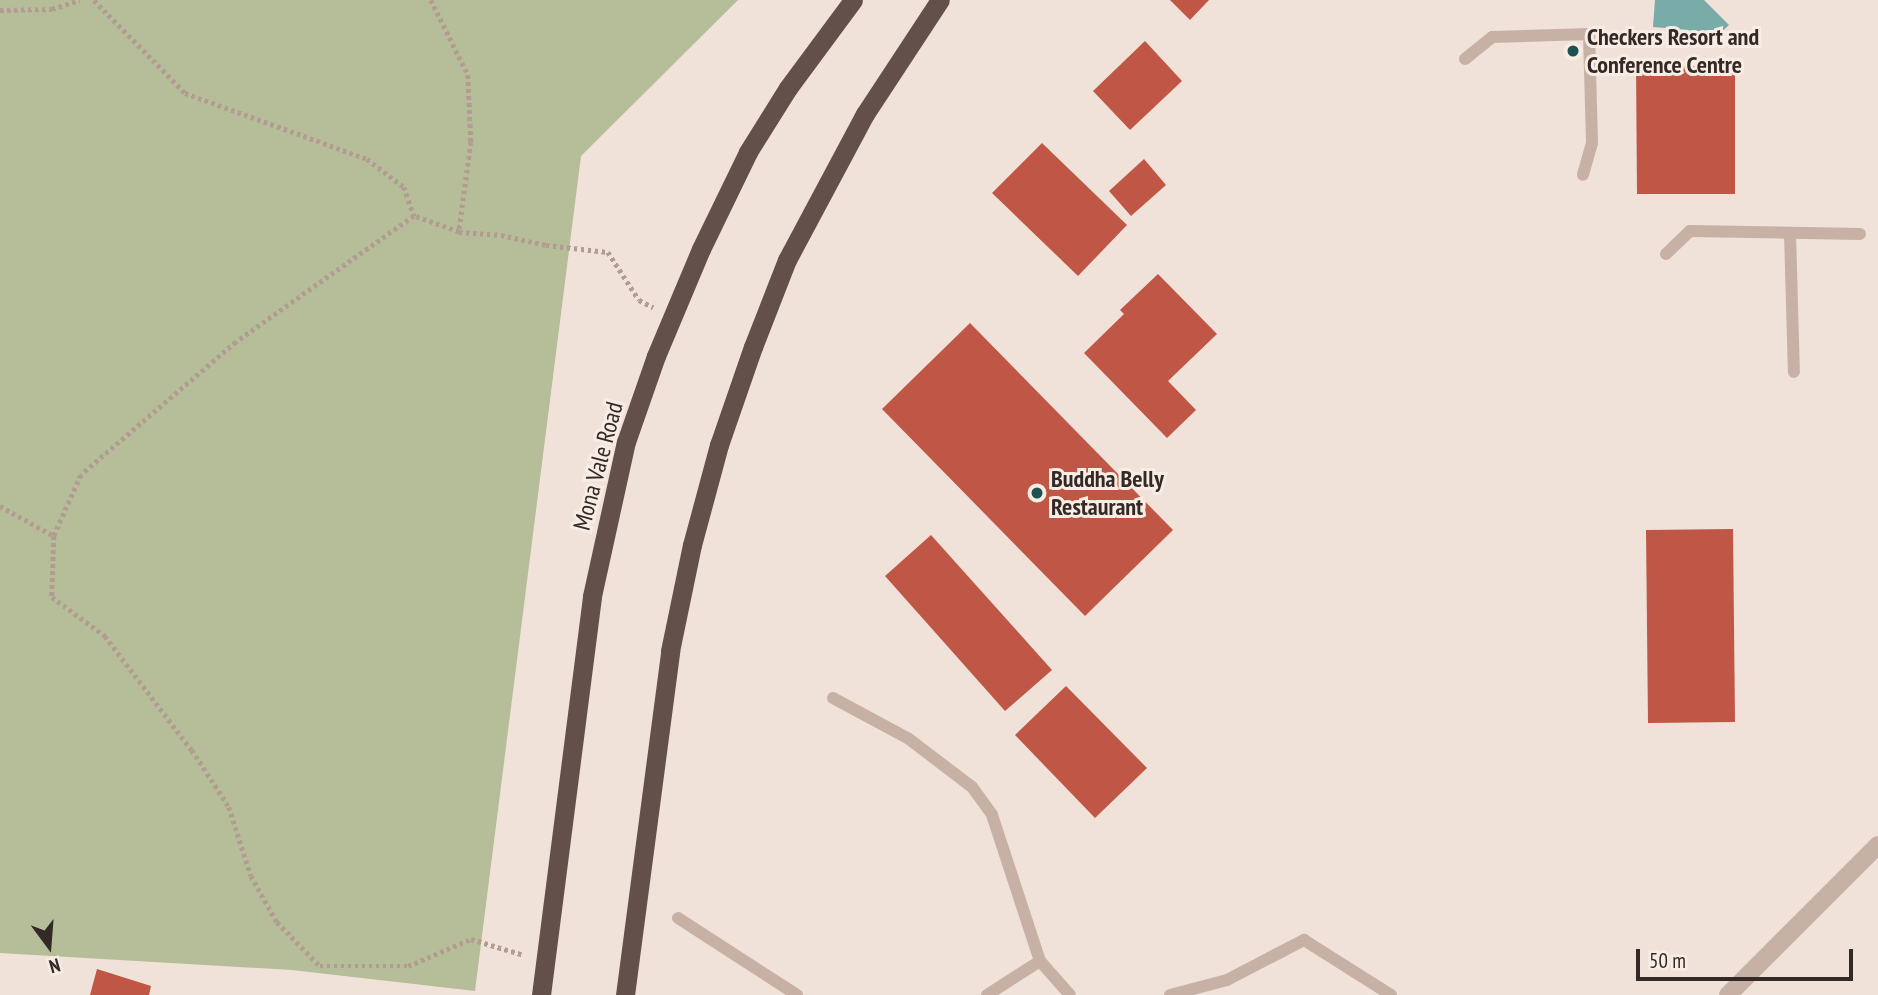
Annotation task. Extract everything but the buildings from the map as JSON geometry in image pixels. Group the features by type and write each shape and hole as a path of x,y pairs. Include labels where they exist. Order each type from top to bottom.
{"highway":[{"name":"Mona Vale Road","path":"541,995 594,584 626,442 701,248 748,152 788,88 853,0"},
{"path":"625,995 670,651 692,545 719,445 752,347 787,260 865,114 940,0"}],"street":[{"path":"1728,995 1878,845"}],"lane":[{"path":"1465,59 1492,37 1589,34 1592,143 1583,175"},
{"path":"1665,254 1690,231 1860,234"},
{"path":"1790,233 1794,372"},
{"path":"833,698 909,739 972,787 992,815 1040,961 1070,995"},
{"path":"678,918 797,995"},
{"path":"1170,995 1227,980 1304,940 1391,995"},
{"path":"987,995 1040,961"}],"path":[{"path":"0,10 52,9 80,0"},
{"path":"94,0 186,93 367,159 404,187 414,216"},
{"path":"431,0 468,75 471,142 459,232"},
{"path":"414,216 459,232 501,235 546,245 608,253 639,300 672,318"},
{"path":"414,216 236,342 81,475 54,536 52,597 105,636 192,750 229,807 251,876 277,922 320,966 408,967 471,939 545,961"},
{"path":"0,506 54,536"}],"green space":[{"path":"0,0 738,0 581,156 475,991 292,970 0,953"}],"water":[{"path":"1655,0 1704,0 1729,25 1706,47 1689,30 1653,27"}],"place":[{"name":"Checkers Resort and Conference Centre","path":"1573,51"},
{"name":"Buddha Belly Restaurant","path":"1037,493"}]}
